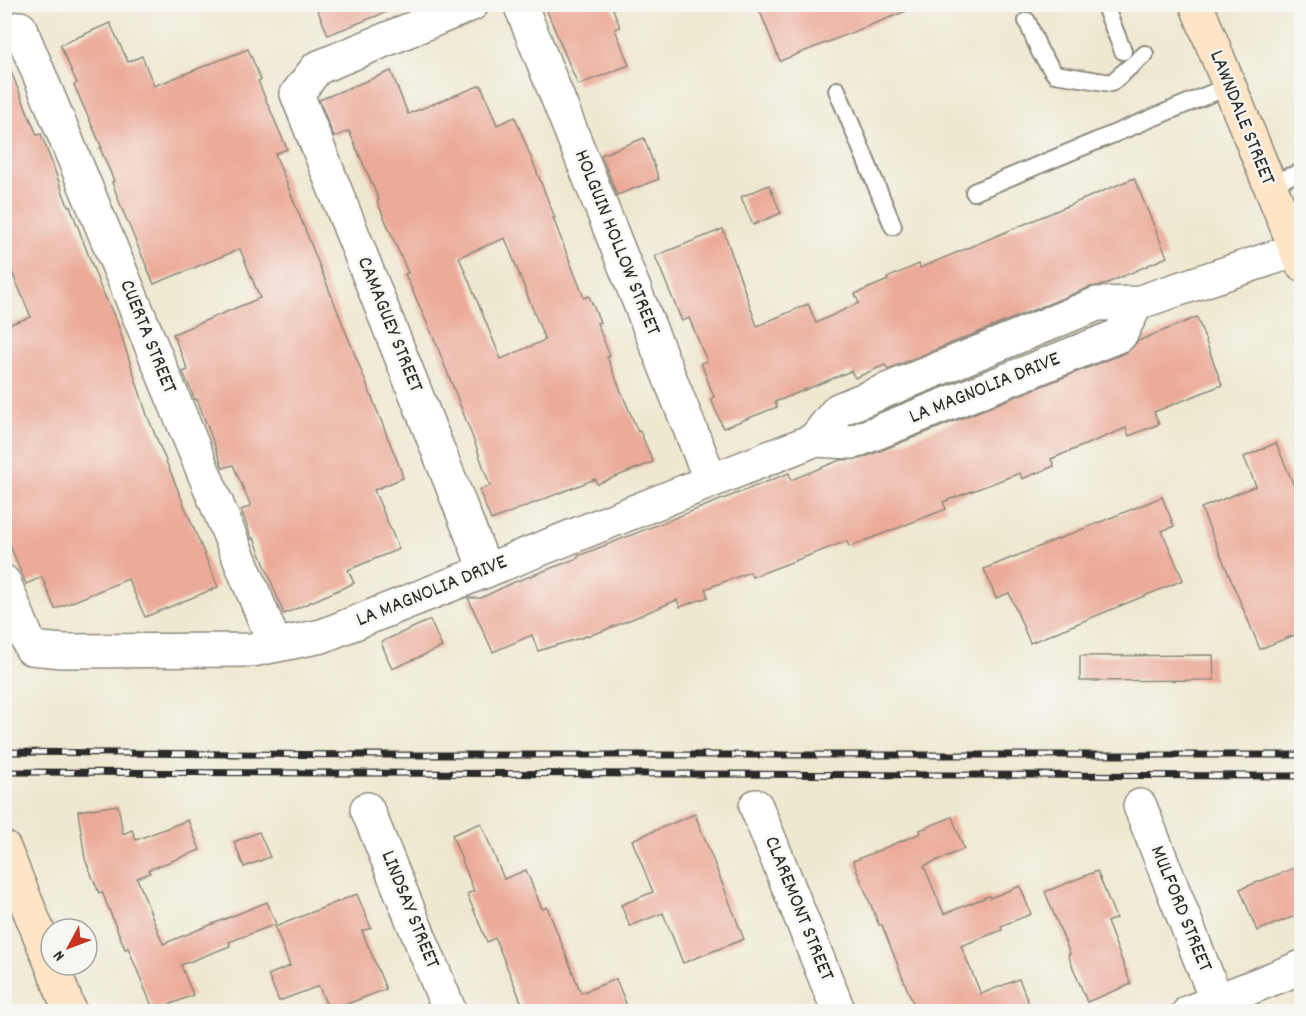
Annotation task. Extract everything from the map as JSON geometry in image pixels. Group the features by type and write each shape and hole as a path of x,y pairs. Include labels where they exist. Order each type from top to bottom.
{"main road":[{"name":"LAWNDALE STREET","path":"1196,4 1299,257"},
{"path":"4,848 39,934"},
{"path":"56,977 70,1011"}],"street":[{"name":"CAMAGUEY STREET","path":"472,4 317,68 297,94 486,571"},
{"name":"HOLGUIN HOLLOW STREET","path":"520,4 711,481"},
{"name":"CUERTA STREET","path":"20,28 275,645"},
{"name":"LA MAGNOLIA DRIVE","path":"4,582 31,648 63,651 252,650 322,636 814,440 838,410 1097,304 1137,303 1299,257"},
{"name":"CLAREMONT STREET","path":"756,806 839,1011"},
{"name":"MULFORD STREET","path":"1140,806 1209,1008"},
{"name":"LINDSAY STREET","path":"367,809 450,1011"},
{"path":"1209,1008 1302,967"}],"lane":[{"path":"1104,4 1123,51"},
{"path":"1027,21 1040,52 1055,74 1111,83 1145,54"},
{"path":"974,192 1229,86"},
{"path":"837,90 893,226"},
{"path":"1268,184 1302,172"}],"building":[{"path":"315,4 402,4 402,6 328,35"},
{"path":"544,4 611,4 620,27 615,29 629,65 578,85"},
{"path":"757,4 919,4 919,6 780,61"},
{"path":"110,23 128,62 142,56 154,86 248,49 261,80 258,81 287,149 275,154 403,478 374,490 399,549 348,570 354,583 284,614 241,510 251,506 233,465 223,468 197,399 195,400 183,372 188,370 173,334 260,298 240,249 154,284 122,209 112,182 114,181 100,148 102,148 74,85 77,83 60,45"},
{"path":"5,57 37,135 41,134 100,286 117,322 147,415 218,587 145,617 128,579 55,609 42,577 26,584 4,531 4,326 31,317 4,253"},
{"path":"391,71 408,114 481,85 497,125 515,117 584,298 589,296 600,322 597,323 610,356 607,357 653,462 597,484 595,479 491,520 479,490 490,486 476,446 436,343 405,274 408,273 377,201 379,200 349,131 334,137 319,100","holes":["505,238 545,340 501,359 459,257"]},
{"path":"644,138 659,179 617,195 601,155"},
{"path":"1134,178 1167,257 1103,285 1090,287 888,369 885,365 855,378 851,371 775,402 777,407 723,428 711,399 714,397 701,363 707,361 689,318 682,321 655,256 723,229 757,326 808,304 816,323 859,303 855,294 888,280 887,278 919,264 920,268"},
{"path":"769,185 781,213 753,225 741,197"},
{"path":"1197,317 1222,385 1154,412 1159,424 1129,436 1126,428 1051,459 1054,466 1022,479 1020,473 943,502 946,509 849,547 847,541 752,577 750,572 705,589 708,597 680,607 677,600 603,631 538,651 532,635 493,652 468,598 481,598 512,583 578,558 578,556 789,473 791,480 840,460 860,459 1127,352 1138,341"},
{"path":"1276,443 1302,505 1302,632 1260,649 1201,508 1256,486 1244,457"},
{"path":"1162,497 1174,526 1162,531 1183,580 1030,643 1009,593 996,598 984,569"},
{"path":"430,620 442,647 392,669 381,642"},
{"path":"1213,655 1214,680 1080,681 1080,656"},
{"path":"118,805 123,834 132,830 136,840 188,820 200,850 148,870 150,873 137,878 163,944 267,902 276,924 229,942 230,946 181,965 193,995 154,1011 128,948 125,949 102,892 99,893 85,859 78,811"},
{"path":"695,814 744,939 683,963 663,913 630,926 621,905 653,892 632,840"},
{"path":"952,817 964,849 924,866 944,914 1020,886 1031,914 1001,926 1002,930 961,946 981,994 1019,979 1032,1011 916,1011 882,925 879,925 853,861 921,833 920,830"},
{"path":"481,823 504,879 526,870 542,909 547,907 581,993 616,979 629,1011 525,1011 495,938 487,942 467,894 474,891 452,835"},
{"path":"259,832 270,857 244,867 234,842"},
{"path":"1302,865 1302,913 1257,931 1240,889"},
{"path":"1097,871 1116,918 1107,922 1131,984 1087,1002 1045,892"},
{"path":"357,894 371,928 362,931 386,989 329,1011 319,986 279,1001 268,975 290,966 275,927"}],"railway":[{"path":"4,752 366,755 1302,755"},
{"path":"4,772 1302,776"}]}
